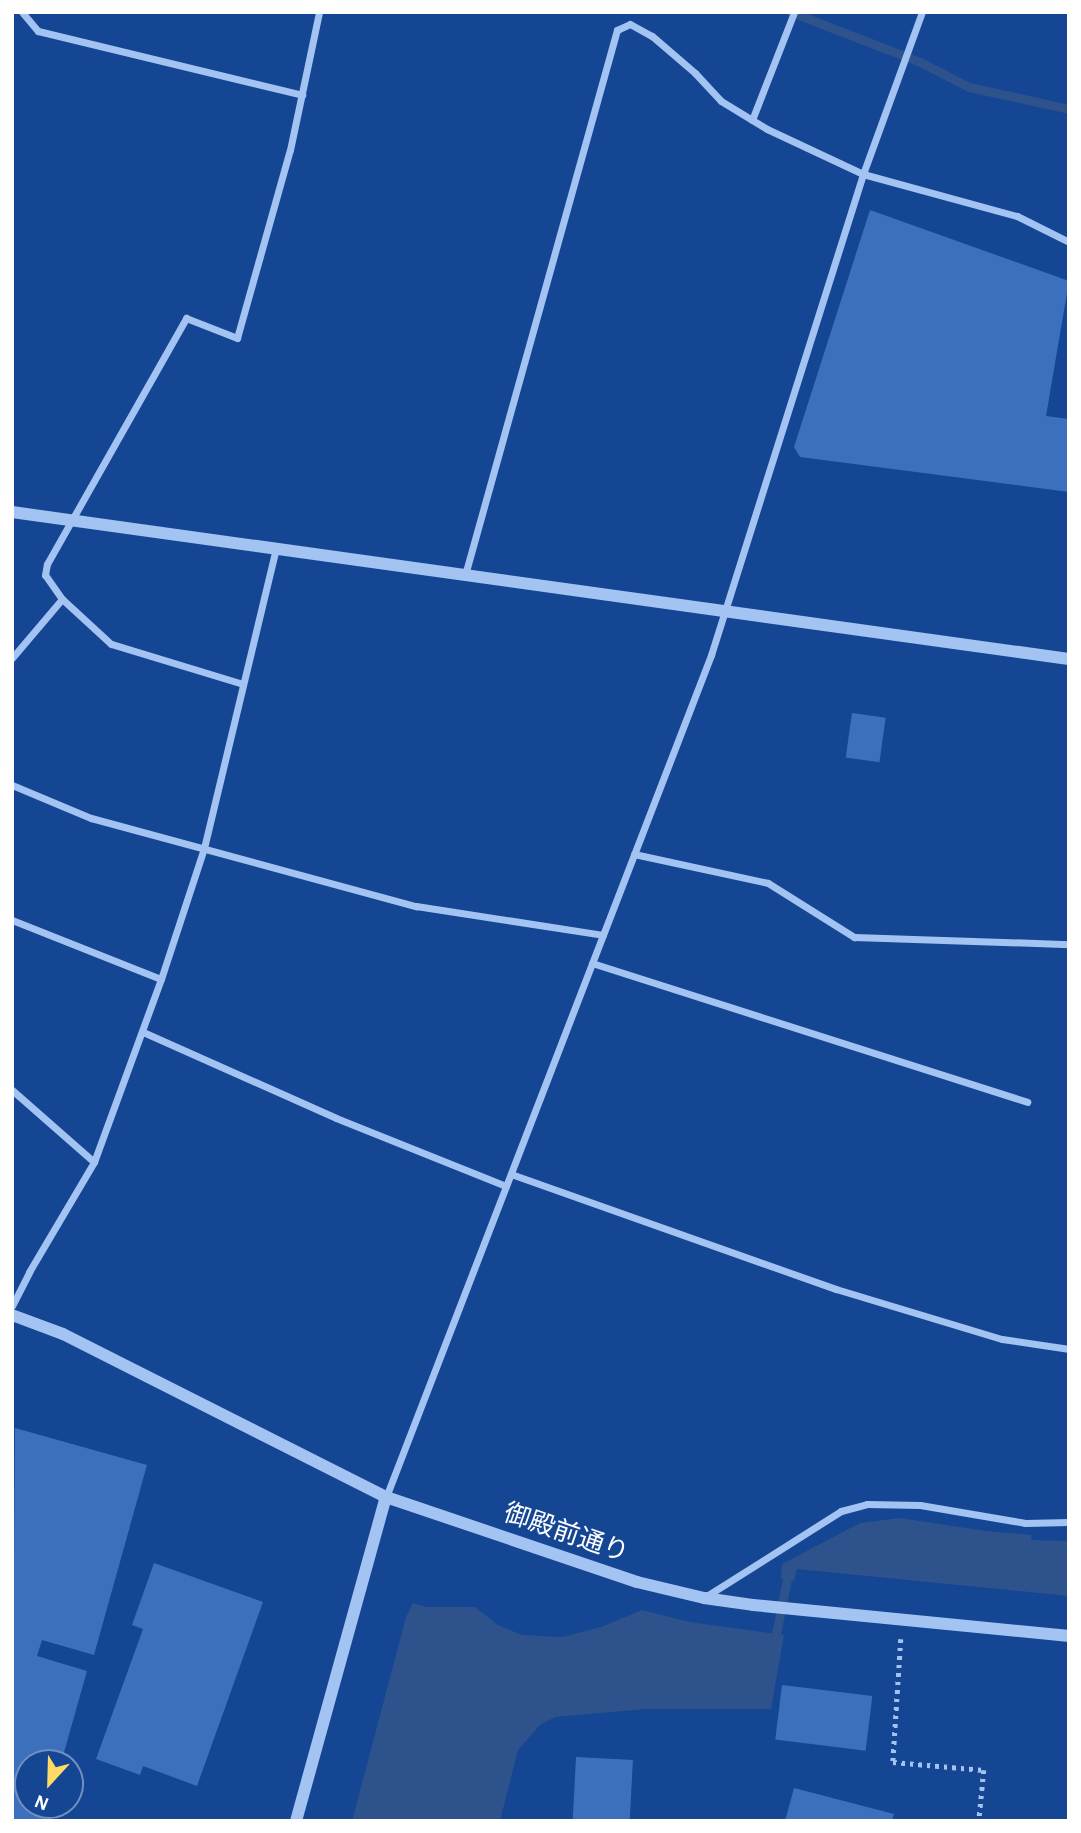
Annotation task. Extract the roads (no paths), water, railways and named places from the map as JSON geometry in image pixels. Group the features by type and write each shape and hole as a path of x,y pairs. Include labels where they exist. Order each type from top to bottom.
{"street":[{"path":"22,12 38,31 302,94"},
{"path":"243,684 111,644 62,599 45,575 47,564 186,318 237,338 290,150 319,12"},
{"path":"752,120 794,12"},
{"path":"296,1821 386,1497 726,611 863,174 922,12"},
{"path":"465,575 617,30 629,24 652,36 695,73 721,101 752,120 863,174 1017,216 1069,242"},
{"path":"12,512 1069,659"},
{"path":"12,1306 94,1162 162,979 204,848 276,548"},
{"path":"12,658 62,599"},
{"path":"12,785 91,818 416,906 603,935"},
{"path":"634,854 768,883 854,937 1069,944"},
{"path":"12,920 162,979"},
{"path":"592,963 1027,1102"},
{"path":"143,1032 336,1118 506,1186"},
{"path":"12,1090 94,1162"},
{"path":"511,1174 836,1289 1002,1339 1069,1349"},
{"name":"御殿前通り","path":"12,1315 63,1335 386,1497 598,1570 704,1598 902,1621 1069,1636"},
{"path":"704,1598 841,1511 867,1504 920,1505 1025,1522 1069,1522"}],"water":[{"path":"900,1518 1032,1535 1031,1540 1069,1541 1069,1596 797,1569 794,1581 781,1579 782,1564 860,1523"},
{"path":"413,1603 427,1607 475,1607 498,1625 522,1635 562,1637 601,1627 642,1610 690,1622 784,1635 771,1709 645,1709 555,1717 540,1725 518,1750 500,1821 352,1821 406,1617"}],"waterway":[{"path":"791,12 920,62 969,87 1069,109"},
{"path":"774,1644 789,1569"}]}
